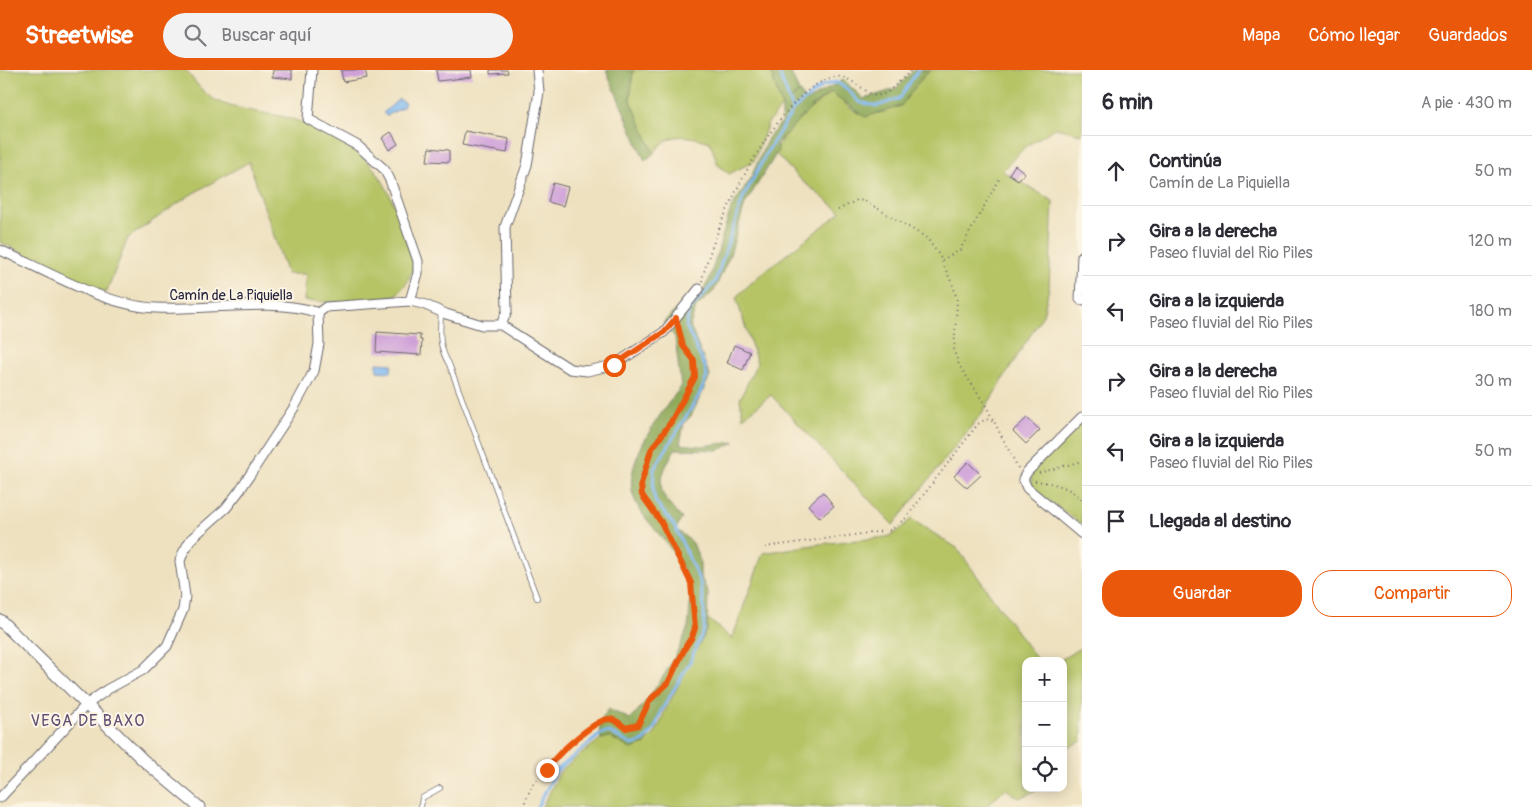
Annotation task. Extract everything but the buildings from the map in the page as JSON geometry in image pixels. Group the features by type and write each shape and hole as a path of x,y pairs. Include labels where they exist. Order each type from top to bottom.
{"street":[{"path":"312,70 308,119 369,155 384,169 390,180 418,261 418,273 410,301"},
{"path":"501,325 507,311 505,227 526,165 539,92 537,70"},
{"name":"Camín de La Piquiella","path":"0,250 116,303 155,308 261,306 298,308 318,313 326,307 410,301 482,325 501,325 570,369 588,371 614,365 664,332 699,289"},
{"path":"1082,256 1080,299 1082,300"},
{"path":"0,798 86,705 108,689 144,670 167,646 183,610 185,596 180,561 183,553 191,539 226,508 240,490 295,406 314,371 319,344 318,313"},
{"path":"1082,417 1027,472 1023,479 1027,488 1082,534"},
{"path":"0,620 143,760 199,807"}],"lane":[{"path":"441,312 439,343 441,352 449,364 537,598"},
{"path":"421,807 422,798 440,788"}],"path":[{"path":"699,289 706,258 720,230 726,208 764,140 807,90 836,76 846,79 876,96 887,93 912,70"},
{"path":"942,260 960,250 999,179"},
{"path":"838,210 857,200 864,201 927,238 942,260 954,288 957,300 954,352 959,365 994,422 1023,479"},
{"path":"523,807 532,785 547,770 554,758 595,725 608,719 626,728 638,725 650,700 668,683 695,628 691,583 661,522 642,495 641,484 651,450 671,422 695,377 694,360 683,346 676,318"},
{"path":"764,547 891,530 906,518 978,424 986,419 994,422"},
{"path":"1023,479 1033,474 1082,461"},
{"path":"1023,479 1062,486 1075,493 1082,500"}],"green space":[{"path":"0,70 186,70 203,90 215,100 239,108 285,117 309,125 349,148 371,165 378,174 390,195 399,218 414,266 407,283 396,295 349,303 304,301 306,274 287,274 249,162 190,195 128,238 106,293 0,242"},
{"path":"606,70 633,70 630,99 654,153 645,161"},
{"path":"633,70 774,70 782,107 768,123 754,161 729,174 718,165 710,142 686,137 672,138 660,146 654,153 630,99"},
{"path":"770,70 790,70 799,92 791,99 800,92 805,102 843,80 864,99 895,89 914,70 931,70 924,75 901,106 865,117 831,92 813,106 776,144 778,151 745,204 730,255 714,291 696,307 690,326 710,376 691,416 684,423 680,444 701,446 735,442 719,450 675,449 662,478 661,486 667,501 682,518 676,529 693,543 700,561 700,575 708,593 707,629 645,744 631,749 610,737 601,739 599,725 608,709 630,719 647,700 679,649 688,626 689,614 690,589 685,574 667,544 640,510 633,495 631,482 639,453 646,438 664,409 681,387 675,337 663,322 675,311 700,296 709,280 731,208 750,180 768,138 782,122 782,107"},
{"path":"931,70 1082,70 1082,134 1055,128 1025,147 1002,171 1053,201 1049,288 1043,315 982,413 893,525 771,395 743,418 740,399 757,363 736,297 760,275 841,212 801,180 774,152 791,124 832,92 859,113 871,114 887,110 902,101"},
{"path":"1082,423 1082,524 1032,489 1031,472"},
{"path":"911,519 957,548 1035,657 1022,657 1022,792 1033,792 1019,798 1006,789 985,807 542,807 561,770 603,737 610,737 631,749 649,740 656,732 707,629 708,619 732,639 763,553 820,544 887,537 897,532"},
{"path":"1082,647 1082,741 1067,748 1067,657"}],"water":[{"path":"399,99 405,103 403,107 386,116 383,113"},
{"path":"377,363 392,364 391,372 377,371"}],"waterway":[{"path":"778,70 793,110"},
{"path":"537,807 557,770 602,733 609,732 632,745 644,741 655,728 661,711 689,664 704,629 704,606 700,582 675,527 655,501 653,488 654,469 698,397 707,377 705,367 686,326 689,311 715,282 743,198 767,152 793,110 822,86 836,82 846,88 859,102 877,106 900,98 918,70"}],"district":[{"name":"VEGA DE BAXO","path":"88,721"}],"route":[{"path":"547,770 554,758 602,721 613,720 626,728 633,728 638,725 643,719 650,700 668,683 695,628 691,583 661,522 642,495 641,484 651,450 671,422 695,377 694,360 683,346 676,318 664,332 614,365"}]}
